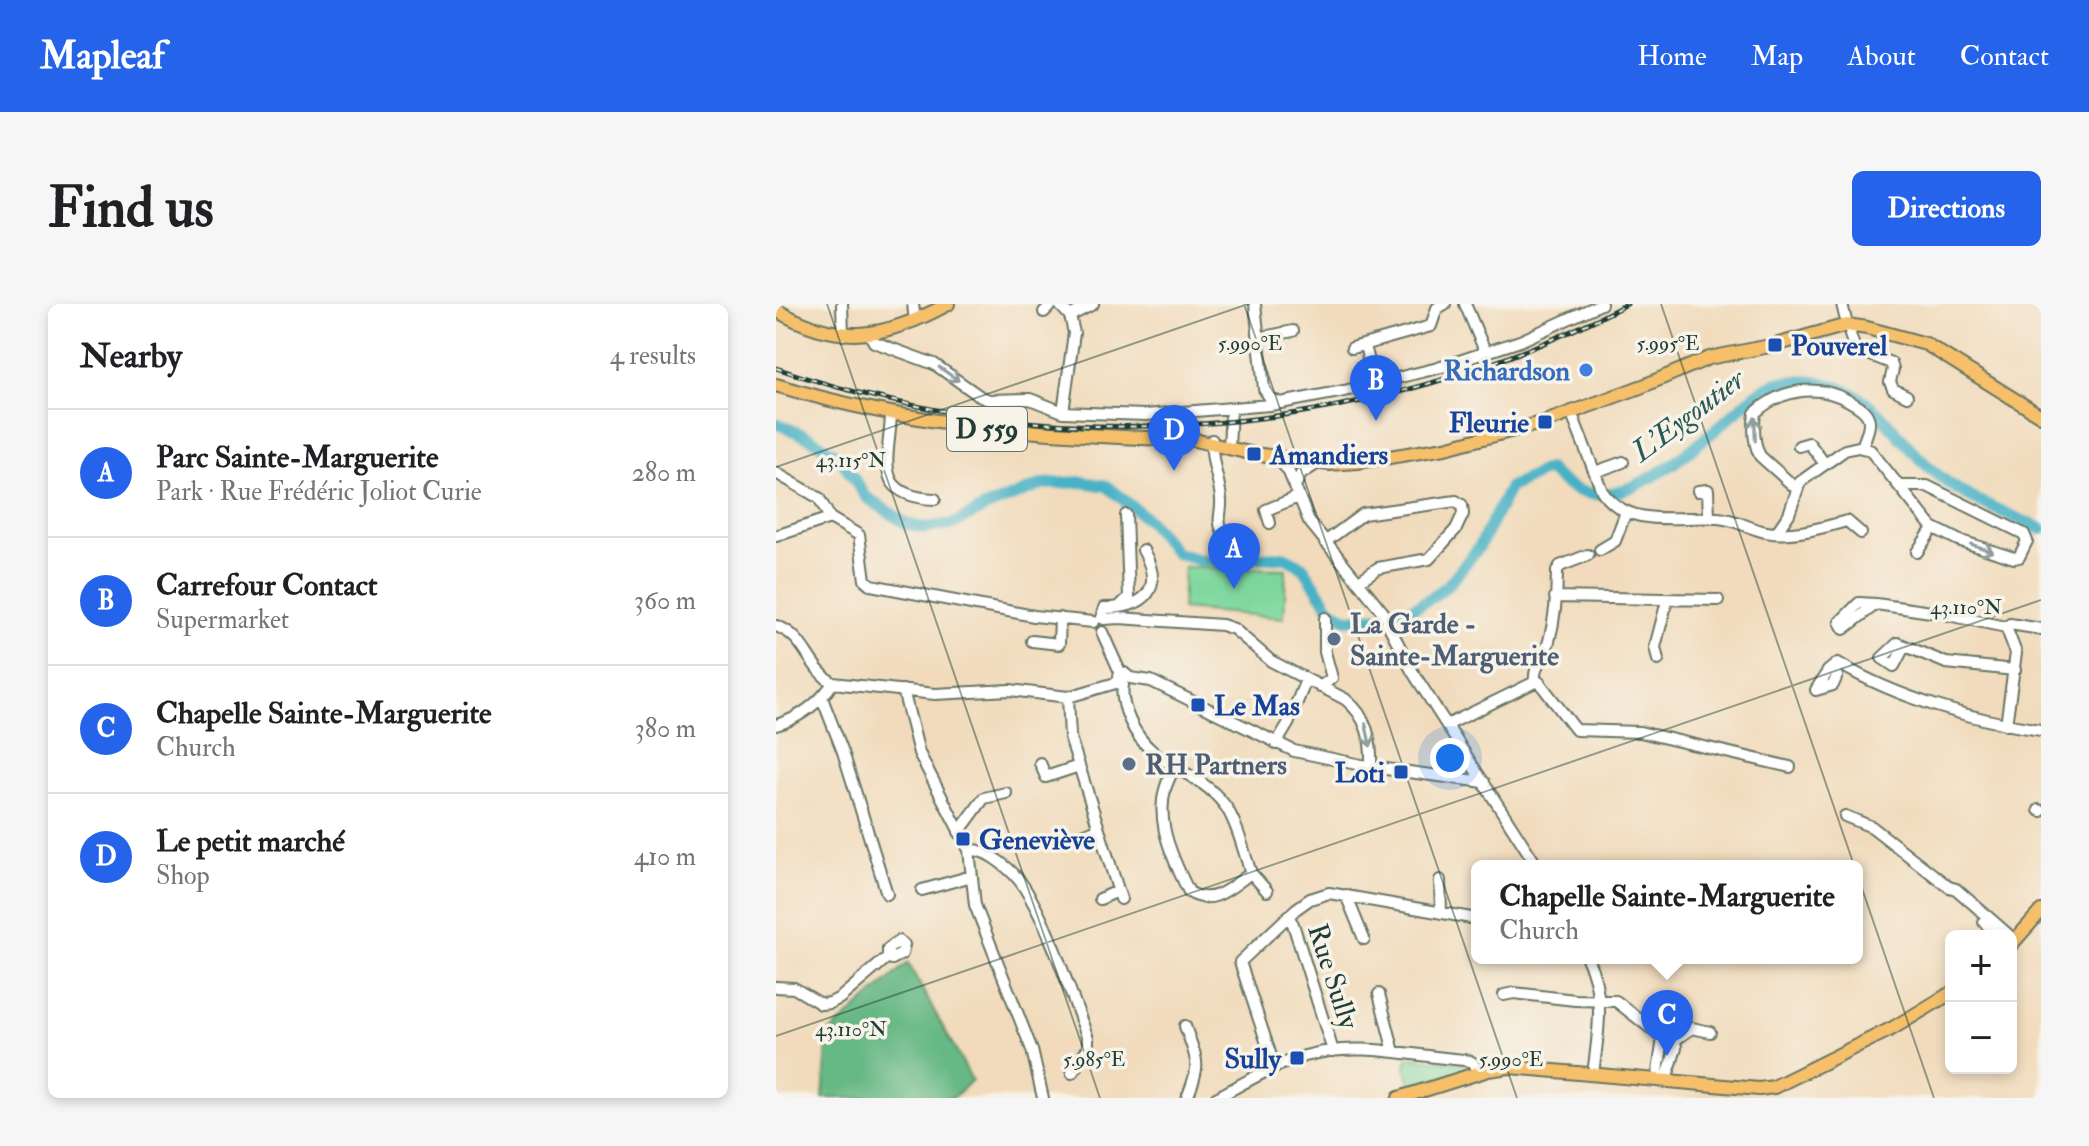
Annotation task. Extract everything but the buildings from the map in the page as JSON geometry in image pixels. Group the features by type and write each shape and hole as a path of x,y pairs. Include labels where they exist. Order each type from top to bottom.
{"main road":[{"path":"776,310 817,329 874,339 948,304"},
{"name":"D 559","path":"1229,445 1302,462 1399,454 1468,443 1571,412 1709,358 1850,326 1926,344 2041,416"},
{"name":"D 559","path":"782,386 894,419 1020,432 1190,439 1302,462"},
{"path":"2017,935 2041,911"},
{"path":"1399,1098 1479,1072 1509,1067 1759,1089 1774,1087 1893,1028 1945,997"}],"street":[{"path":"842,304 843,335"},
{"path":"913,304 915,321"},
{"path":"1059,304 1070,316 1074,333 1063,412"},
{"path":"1070,316 1093,304"},
{"path":"1255,304 1264,389 1270,398 1280,403"},
{"path":"1352,348 1431,326 1437,308 1445,304"},
{"path":"1465,304 1485,351"},
{"path":"874,339 934,364 989,400 1030,399 1063,412 1145,415 1280,403 1423,373 1485,351 1498,350 1601,304"},
{"path":"1842,304 1855,349 1891,363 1890,382 1893,389 1907,396"},
{"path":"1259,338 1293,331"},
{"path":"1365,346 1375,384"},
{"path":"1251,407 1264,389"},
{"path":"1797,489 1756,449 1753,431 1755,413 1764,404 1787,394 1814,390 1836,393 1861,407 1868,417 1862,448"},
{"path":"1229,445 1231,409"},
{"path":"1571,412 1602,491 1609,501 1626,512 1641,517 1725,518 1776,533 1802,532 1847,521 1861,533"},
{"path":"894,419 886,455 890,478 898,488 914,497 935,499"},
{"path":"1212,442 1211,458 1221,500 1218,518 1223,532"},
{"path":"1799,446 1809,443 1825,464"},
{"path":"1776,533 1789,514 1800,482 1845,450 1862,448 1870,450 1933,528 1958,540 2019,557 2027,541 2024,534 1927,486 1900,486"},
{"path":"1270,523 1266,510 1296,491 1302,462"},
{"path":"1302,462 1296,491 1309,521 1386,619 1412,671 1533,860"},
{"path":"1595,472 1623,462"},
{"path":"776,473 819,498 830,518 859,535 865,580 871,585 1034,616 1228,626 1271,661 1356,707 1367,726 1371,767"},
{"path":"1698,491 1708,490 1709,517"},
{"path":"1325,542 1363,514 1456,501 1462,505 1463,514 1456,529 1429,559 1378,568 1359,581"},
{"path":"1600,550 1615,541 1626,512"},
{"path":"1117,608 1129,597 1126,515"},
{"path":"776,536 830,518"},
{"path":"1917,552 1933,528"},
{"path":"1143,550 1151,565 1150,590 1139,603 1104,608 1095,630 1102,632 1123,680 1122,693 1139,739 1225,804 1251,873 1267,891"},
{"path":"1535,682 1537,662 1548,646 1551,632 1557,571 1560,566 1588,555"},
{"path":"1555,597 1718,600"},
{"path":"1658,660 1655,647 1667,601"},
{"path":"1876,604 2006,627 2021,624 2041,629"},
{"path":"1032,641 1059,644 1060,618"},
{"path":"1325,618 1325,652 1332,678 1345,699"},
{"path":"776,626 791,631 823,676 833,683 935,694 1010,690 1068,697 1123,680 1145,679 1294,751 1371,767 1484,782"},
{"path":"2006,627 2016,653 2006,725"},
{"path":"1904,647 1946,663 2015,670"},
{"path":"1837,665 1867,680 2006,725 2041,730"},
{"path":"1320,687 1332,678"},
{"path":"1276,744 1306,680"},
{"path":"1447,725 1539,682 1576,730 1640,732 1790,767"},
{"path":"776,725 806,710 822,698 833,683"},
{"path":"903,690 919,753 969,850 975,905 1032,1050 1043,1098"},
{"path":"1068,697 1070,737 1119,895 1100,899"},
{"path":"822,698 843,752 887,894"},
{"path":"1040,763 1046,777 1079,766"},
{"path":"1175,768 1161,798 1162,820 1189,892 1209,899 1225,892 1251,873"},
{"path":"959,832 984,798 1006,793"},
{"path":"1845,816 1872,827 1949,887 1956,889 2001,930"},
{"path":"1071,839 1098,829"},
{"path":"969,850 977,849 997,861 1023,883 1036,907 1088,1038 1088,1048 1072,1073"},
{"path":"922,890 972,876"},
{"path":"1440,880 1441,913"},
{"path":"1949,887 1951,893 1991,930"},
{"path":"1275,1068 1240,962 1288,917 1319,894 1346,895 1471,918"},
{"path":"1346,895 1364,939"},
{"name":"Rue Sully","path":"1288,917 1303,952 1333,1051"},
{"path":"776,987 794,988 821,1004 830,1003 888,957"},
{"path":"1590,964 1600,1000 1593,1074"},
{"path":"1504,995 1514,993 1620,1002 1669,1039 1676,1048 1662,1080"},
{"path":"1379,994 1394,1052"},
{"path":"1185,1026 1198,1063 1198,1072 1187,1098"},
{"path":"1669,1039 1692,1028 1710,1032"},
{"path":"1216,1098 1307,1055 1333,1051 1394,1052 1472,1062 1479,1072"}],"green space":[{"path":"1184,567 1286,569 1284,618 1182,609"},
{"path":"908,963 972,1080 953,1098 823,1098 828,1034"},
{"path":"1408,1057 1467,1064 1469,1068 1411,1087 1406,1068"}],"waterway":[{"name":"L'Eygoutier","path":"776,423 810,438 839,456 866,497 907,524 924,528 953,524 1043,484 1083,482 1107,486 1147,519 1176,553 1199,560 1284,557 1303,567 1330,608 1346,619 1388,617 1411,609 1448,585 1479,547 1510,487 1548,469 1564,483 1583,492 1603,494 1623,490 1666,468 1760,392 1785,382 1816,382 1840,388 1860,398 1948,483 2041,529"}],"railway":[{"path":"776,368 882,398 990,418 1099,426 1208,423 1316,410 1422,385 1526,350 1627,304"}],"place":[{"name":"Pouverel","path":"1775,345"},
{"name":"Richardson","path":"1586,370"},
{"name":"Carrefour Contact","path":"1376,421"},
{"name":"Fleurie","path":"1545,422"},
{"name":"Amandiers","path":"1254,454"},
{"name":"Le petit marché","path":"1174,471"},
{"name":"Parc Sainte-Marguerite","path":"1234,589"},
{"name":"La Garde - Sainte-Marguerite","path":"1334,639"},
{"name":"Le Mas","path":"1198,705"},
{"name":"RH Partners","path":"1129,764"},
{"name":"Loti","path":"1401,772"},
{"name":"Geneviève","path":"963,839"},
{"name":"Chapelle Sainte-Marguerite","path":"1667,1056"},
{"name":"Sully","path":"1297,1058"}]}
